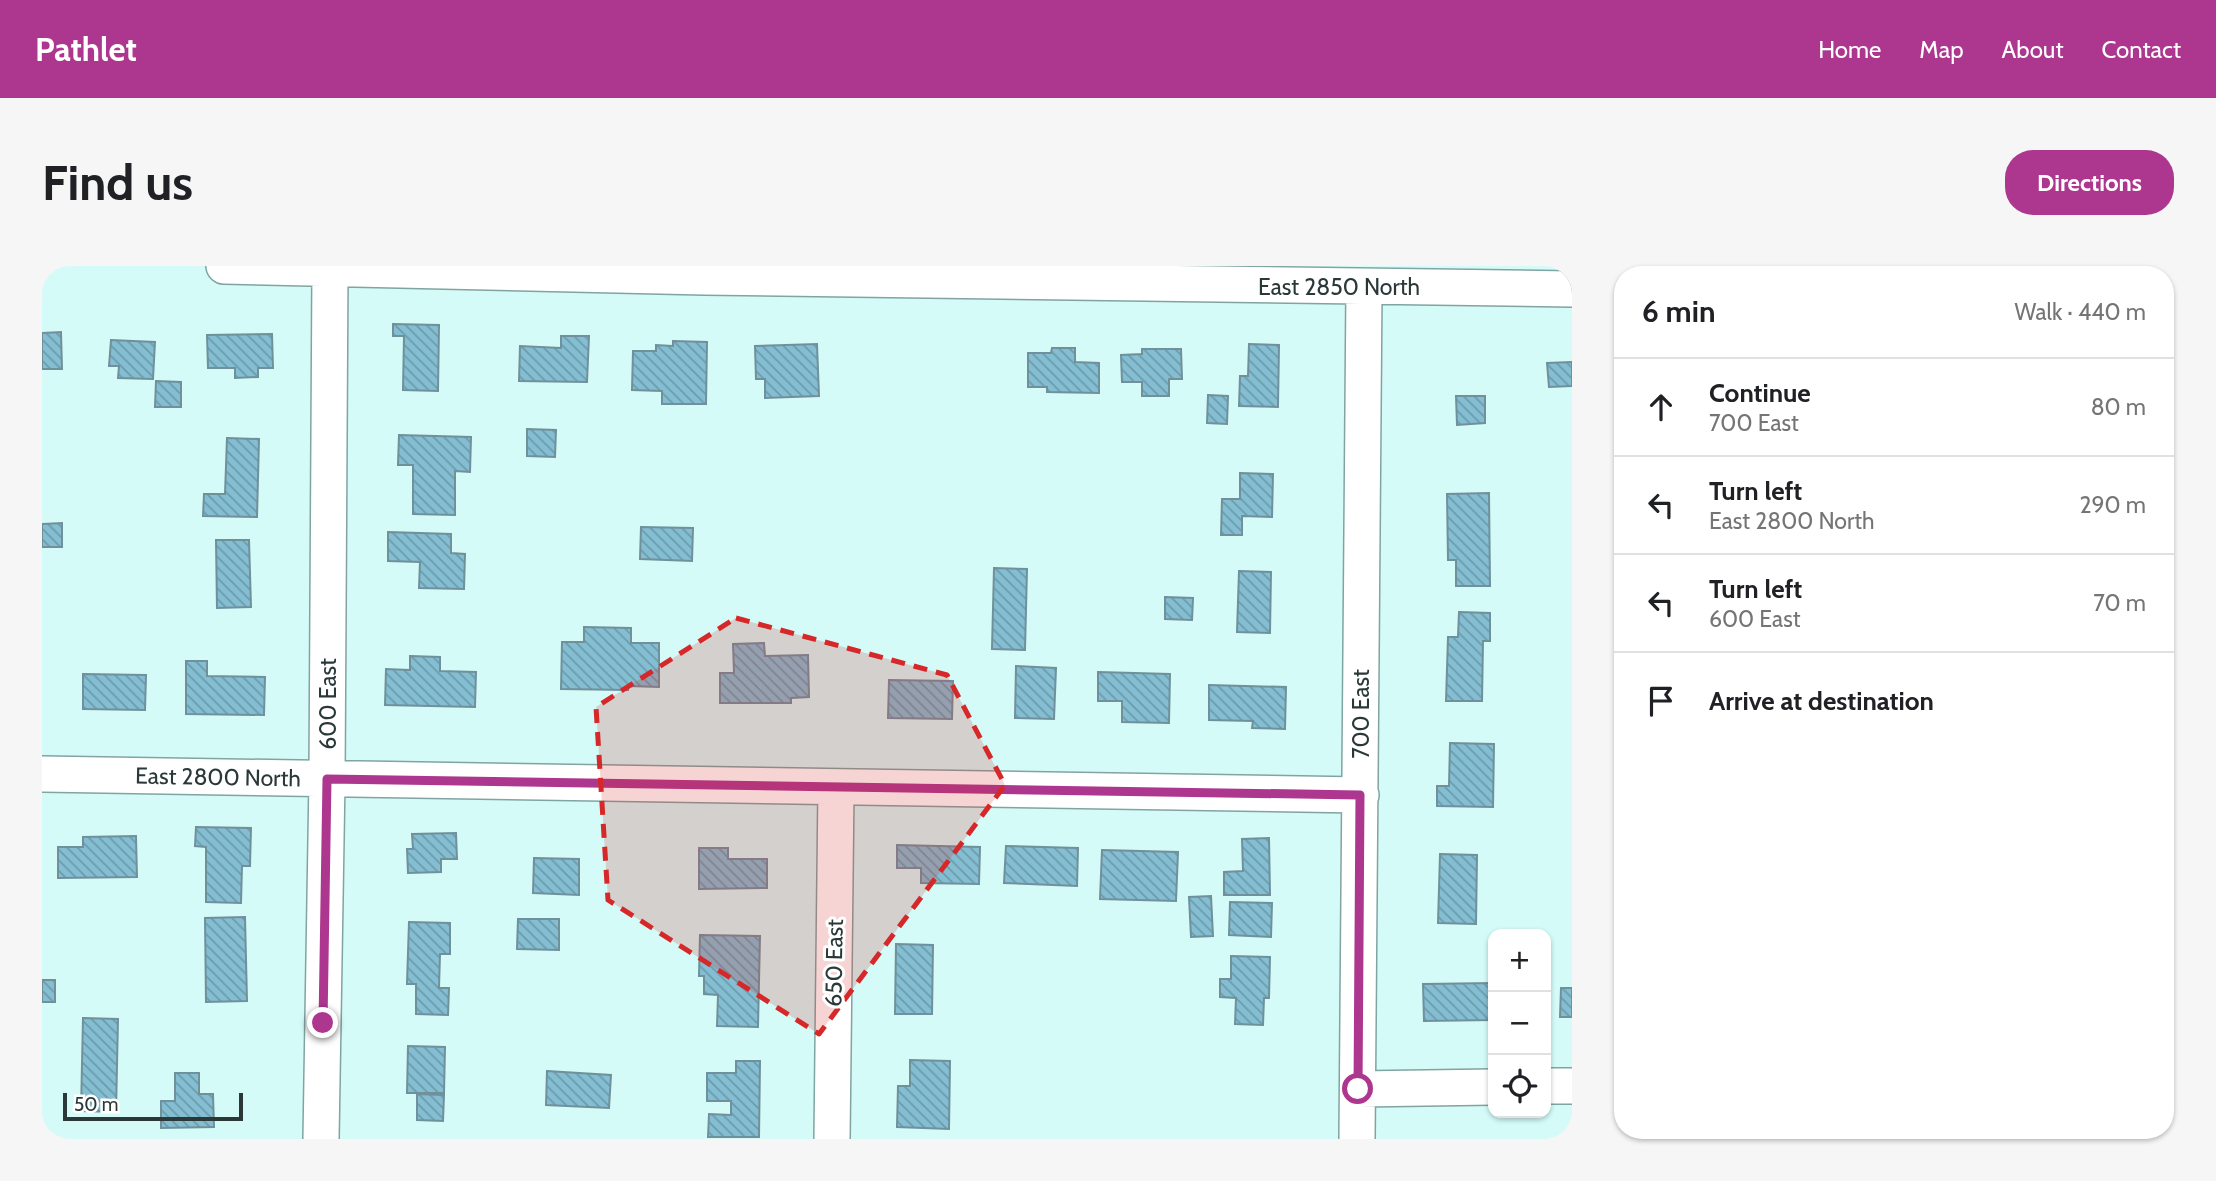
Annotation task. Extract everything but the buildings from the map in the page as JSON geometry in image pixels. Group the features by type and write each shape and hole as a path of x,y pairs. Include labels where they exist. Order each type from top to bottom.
{"street":[{"name":"East 2850 North","path":"224,266 1364,288 1415,277 1572,289"},
{"name":"600 East","path":"321,1139 327,779 330,268"},
{"name":"700 East","path":"1357,1139 1364,288"},
{"name":"East 2800 North","path":"42,774 1360,795"},
{"name":"650 East","path":"832,1139 836,788"},
{"path":"1551,1086 1572,1086"},
{"path":"1358,1089 1488,1087"}],"highlighted area":[{"path":"736,618 947,675 1005,785 819,1034 608,900 596,707"}],"route":[{"path":"323,1023 327,779 1360,795 1358,1089"}]}
